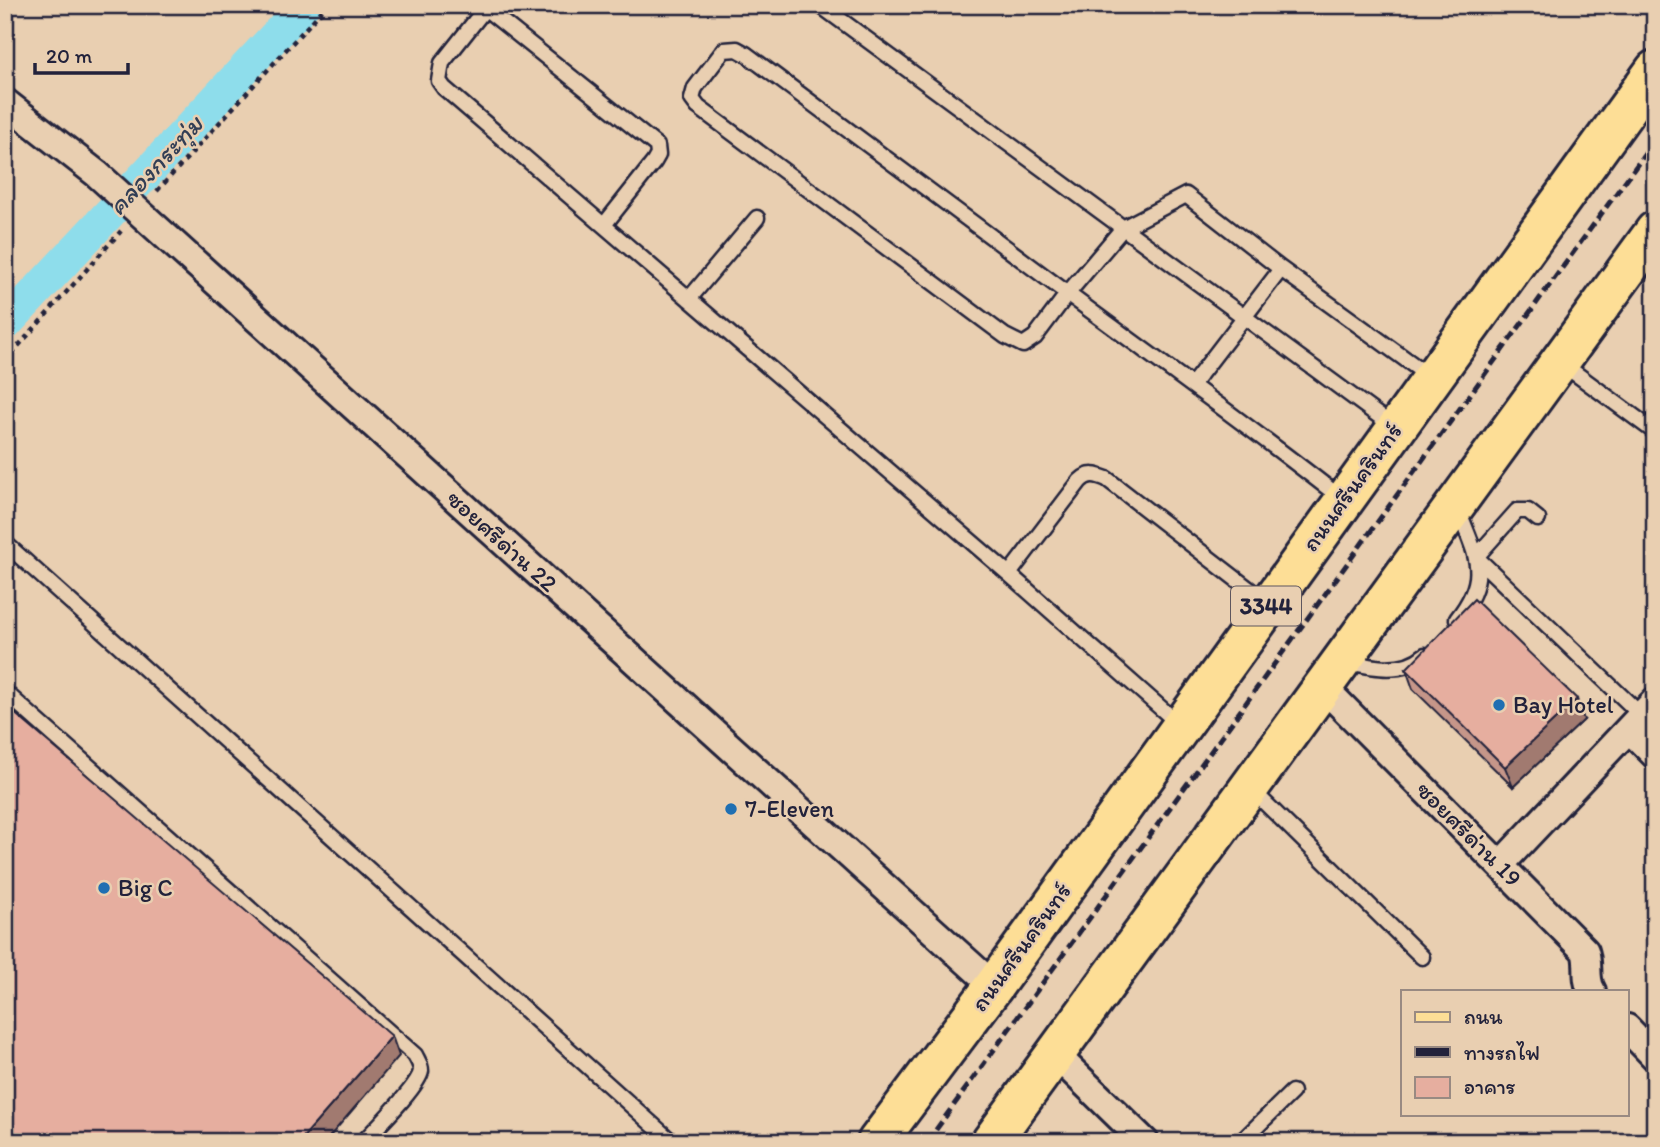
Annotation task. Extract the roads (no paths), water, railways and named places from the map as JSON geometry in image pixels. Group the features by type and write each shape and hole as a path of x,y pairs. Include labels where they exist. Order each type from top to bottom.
{"main road":[{"name":"ถนนศรีนครินทร์","path":"877,1142 994,986 1655,70"},
{"path":"991,1142 1655,231"}],"street":[{"name":"ซอยศรีด่าน 22","path":"5,102 97,174 994,986"},
{"name":"ซอยศรีด่าน 19","path":"1332,674 1500,865 1585,951 1587,981 1592,990"},
{"path":"1500,865 1642,715 1655,755"},
{"path":"1628,1029 1655,1056"},
{"path":"1056,1055 1145,1142"}],"lane":[{"path":"820,5 1395,427"},
{"path":"604,225 654,162 658,155 657,146 487,7 442,63 439,81 604,225 1009,574 1181,726"},
{"path":"1343,499 1192,385 1068,293 737,48 724,50 695,88 692,99 698,107 1016,343 1023,345 1035,337 1068,293 1123,228 1186,195 1281,269 1431,379"},
{"path":"690,299 757,218"},
{"path":"1192,385 1281,269"},
{"path":"1559,361 1655,432"},
{"path":"1009,574 1084,476 1093,475 1107,479 1269,603"},
{"path":"1332,674 1415,662 1440,640 1474,595 1478,576 1476,556 1456,504"},
{"path":"1476,556 1517,511 1528,511 1538,519"},
{"path":"5,543 672,1142"},
{"path":"1476,556 1642,715"},
{"path":"5,692 415,1055 420,1064 419,1077 363,1142"},
{"path":"1250,788 1422,957"},
{"path":"1241,1142 1293,1092"}],"waterway":[{"name":"คลองกระทุ่ม","path":"5,325 304,5"}],"railway":[{"path":"927,1142 1655,140"}],"place":[{"name":"Bay Hotel","path":"1499,705"},
{"name":"7-Eleven","path":"731,809"},
{"name":"Big C","path":"104,888"}]}
